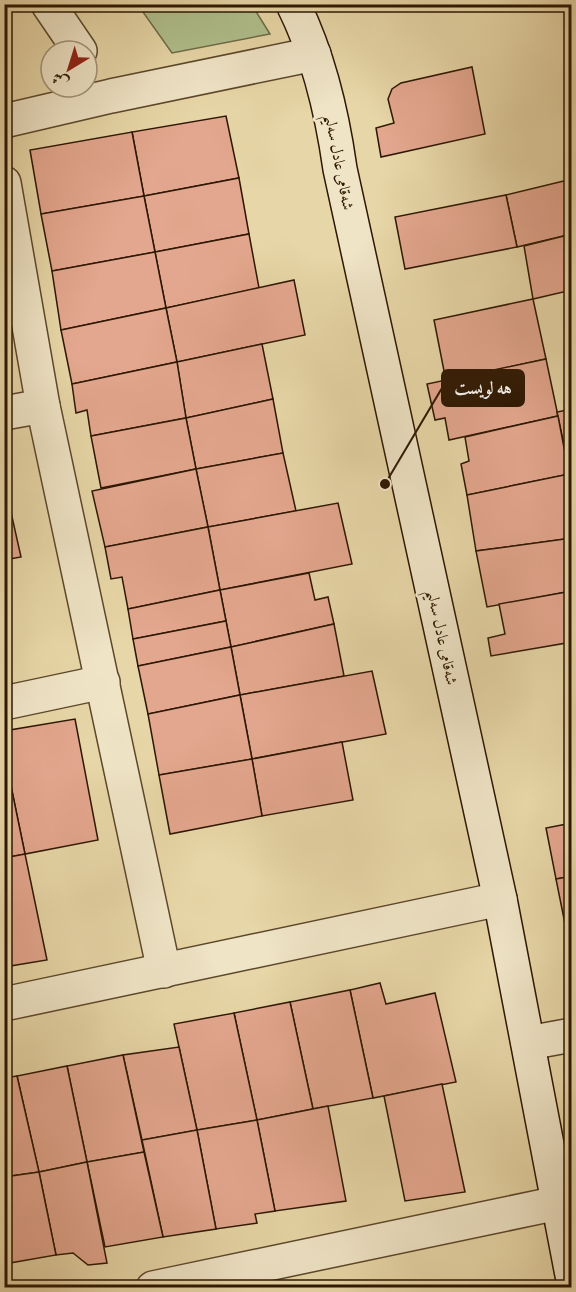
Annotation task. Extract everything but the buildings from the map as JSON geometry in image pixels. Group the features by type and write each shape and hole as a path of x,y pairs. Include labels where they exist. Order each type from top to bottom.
{"street":[{"path":"48,4 72,39"},
{"name":"شەقامی عادل سەلیم","path":"293,4 314,54 326,92 340,169 500,899 572,1275"},
{"path":"4,121 111,96 314,54"},
{"path":"99,78 111,96"},
{"path":"4,183 43,406 164,971"},
{"path":"4,413 43,406"},
{"path":"4,703 103,682"},
{"path":"4,1004 500,899"},
{"path":"528,1043 572,1035"},
{"path":"153,1287 558,1203"}],"green space":[{"path":"138,5 252,5 270,34 172,53"}],"place":[{"name":"هه لويست","path":"385,484"}]}
